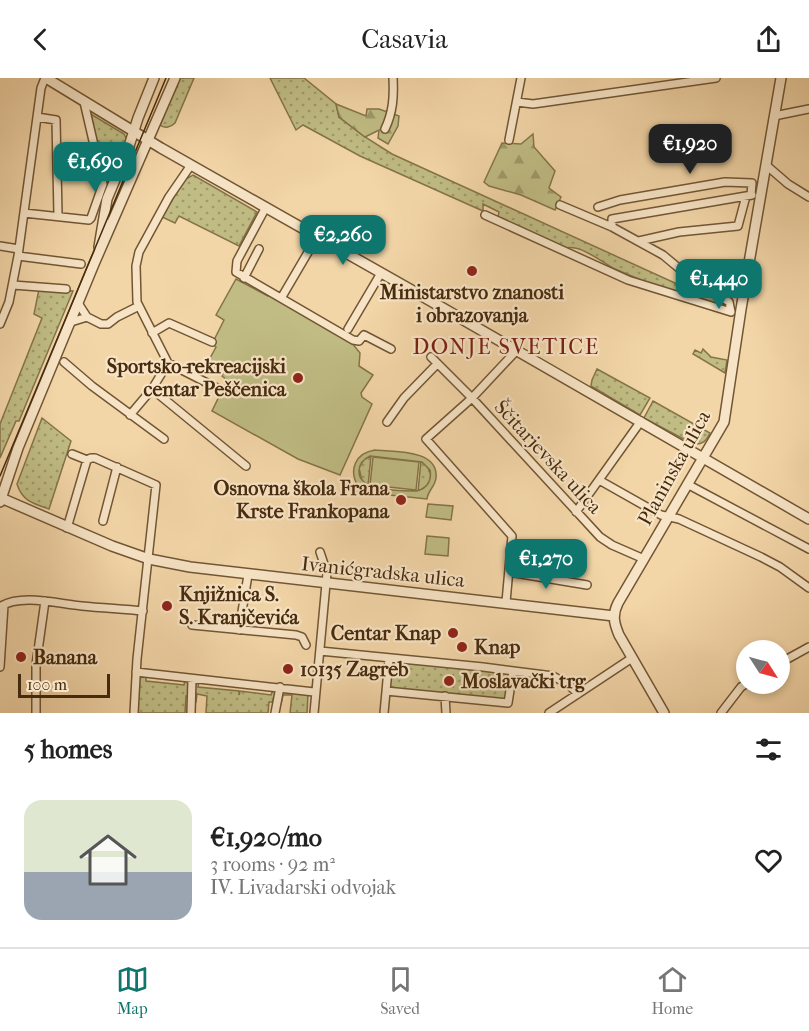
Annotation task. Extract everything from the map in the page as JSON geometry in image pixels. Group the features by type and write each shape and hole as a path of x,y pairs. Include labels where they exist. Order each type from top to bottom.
{"street":[{"path":"0,324 13,285 19,253 41,88 45,78 191,165 809,519"},
{"path":"94,264 107,199 154,78"},
{"path":"0,499 18,448 94,264 175,78"},
{"path":"385,129 391,117 393,105 393,78"},
{"path":"508,140 520,78"},
{"path":"517,102 533,104 716,78"},
{"name":"Planinska ulica","path":"614,616 615,608 724,422 781,78"},
{"path":"24,213 90,220 103,184 84,102"},
{"path":"774,116 809,109"},
{"path":"37,117 56,120 58,215"},
{"path":"191,165 163,206 139,252 135,280 139,306 168,363 219,389"},
{"path":"766,165 788,184 809,197"},
{"path":"598,207 620,200 725,182 752,183 738,226 679,232 639,241"},
{"path":"612,227 612,219 761,194"},
{"path":"560,205 612,227 663,255 729,302 731,312"},
{"path":"266,207 237,261 236,272 356,342 364,335 391,350"},
{"path":"485,215 628,280 731,312 740,320"},
{"path":"283,295 317,237"},
{"path":"0,246 19,253 81,264"},
{"path":"244,278 259,249"},
{"path":"348,329 381,273"},
{"path":"13,285 66,289"},
{"path":"78,303 87,317 101,324 108,324 139,306"},
{"path":"731,312 741,309"},
{"path":"71,322 87,317"},
{"path":"152,333 169,323 212,342"},
{"path":"506,602 512,536 426,439 472,398 517,350"},
{"name":"Ščitarjevska ulica","path":"431,357 472,398 600,537 644,559"},
{"path":"64,362 92,386 164,439"},
{"path":"130,415 152,389 168,363"},
{"path":"387,422 404,398 437,364"},
{"path":"152,389 246,466"},
{"path":"576,512 641,422"},
{"path":"72,453 87,460 95,458 156,485 136,672 134,713"},
{"path":"67,528 87,460"},
{"path":"104,521 117,467"},
{"path":"599,480 661,515 679,519 761,557 780,567 809,588"},
{"path":"687,484 809,549"},
{"name":"Ivanićgradska ulica","path":"0,499 112,546 149,558 190,567 614,616"},
{"path":"314,713 314,692 326,584 326,569 320,552"},
{"path":"509,572 587,585"},
{"path":"238,630 248,575"},
{"path":"0,667 2,606 9,602 45,601 142,611"},
{"path":"36,713 36,665 45,601"},
{"path":"614,616 619,635 662,712"},
{"path":"192,625 296,635 302,637 306,645"},
{"path":"790,657 809,647"},
{"path":"320,651 553,676 569,685 578,694"},
{"path":"549,713 632,658"},
{"path":"384,713 389,659"},
{"path":"508,713 513,671"},
{"path":"136,672 314,692"},
{"path":"191,713 192,679"},
{"path":"275,713 280,687"},
{"path":"386,691 508,703"},
{"path":"721,713 736,694"},
{"path":"445,696 446,713"}],"green space":[{"path":"180,78 194,78 175,123 164,127 160,125"},
{"path":"270,78 304,78 336,104 339,117 392,154 699,294 708,294 722,303 700,301 637,279 584,251 571,247 565,248 498,217 499,212 483,204 483,211 360,156 303,125 296,130"},
{"path":"336,104 366,116 367,109 379,109 399,116 398,126 388,144 378,138 379,130 365,137 339,117"},
{"path":"89,113 124,134 127,140 122,155 99,157"},
{"path":"533,134 534,147 555,171 549,188 561,197 555,210 521,195 489,186 484,182 502,143 521,144"},
{"path":"193,175 257,212 239,246 179,216 175,223 162,217 184,180"},
{"name":"Sportsko-rekreacijski centar Peščenica","path":"236,279 269,295 352,343 360,353 359,366 373,375 361,393 362,397 372,404 340,475 298,459 212,411 227,380 222,376 223,374 214,369 215,366 208,362 216,347 212,344 224,320 216,315"},
{"path":"39,289 73,291 19,421 16,421 0,458 0,424 42,318 34,314"},
{"path":"703,349 711,357 727,360 725,373 693,354 695,350 701,353"},
{"path":"597,369 650,398 640,415 591,386"},
{"path":"653,401 710,433 707,438 702,443 693,444 644,418"},
{"path":"42,418 71,441 49,509 25,498 17,484"},
{"path":"375,450 403,452 423,457 430,462 435,469 436,478 427,499 351,491 351,485 358,486 354,474 356,463 363,454","holes":["370,456 422,462 430,470 430,477 426,486 417,491 373,487 361,478 359,471 362,462"]},
{"path":"371,456 368,486 362,481 359,468 364,459"},
{"path":"373,457 419,462 416,490 370,485"},
{"path":"421,461 429,469 430,477 427,485 418,491"},
{"path":"428,504 453,506 451,520 426,517"},
{"path":"427,536 449,538 448,556 425,554"},
{"name":"Moslavački trg","path":"393,662 500,670 509,675 505,701 392,689 390,687"},
{"path":"146,676 146,681 184,685 185,680 187,681 191,696 186,696 185,713 137,713 139,679"},
{"path":"195,682 199,682 198,687 239,691 239,695 240,691 271,695 273,690 277,694 272,702 269,702 268,713 206,713 207,696 197,694 196,702 193,702"},
{"path":"284,691 308,694 307,713 290,713 292,695 283,695 281,704 278,703"}],"tram line":[{"path":"0,476 166,78"}],"place":[{"name":"Ministarstvo znanosti i obrazovanja","path":"472,271"},
{"name":"Sportsko-rekreacijski centar Peščenica","path":"298,378"},
{"name":"Osnovna škola Frana Krste Frankopana","path":"401,500"},
{"name":"Knjižnica S. S. Kranjčevića","path":"167,606"},
{"name":"Centar Knap","path":"453,633"},
{"name":"Knap","path":"462,647"},
{"name":"Banana","path":"21,657"},
{"name":"10135 Zagreb","path":"288,669"},
{"name":"Moslavački trg","path":"449,681"}],"district":[{"name":"DONJE SVETICE","path":"506,347"}]}
